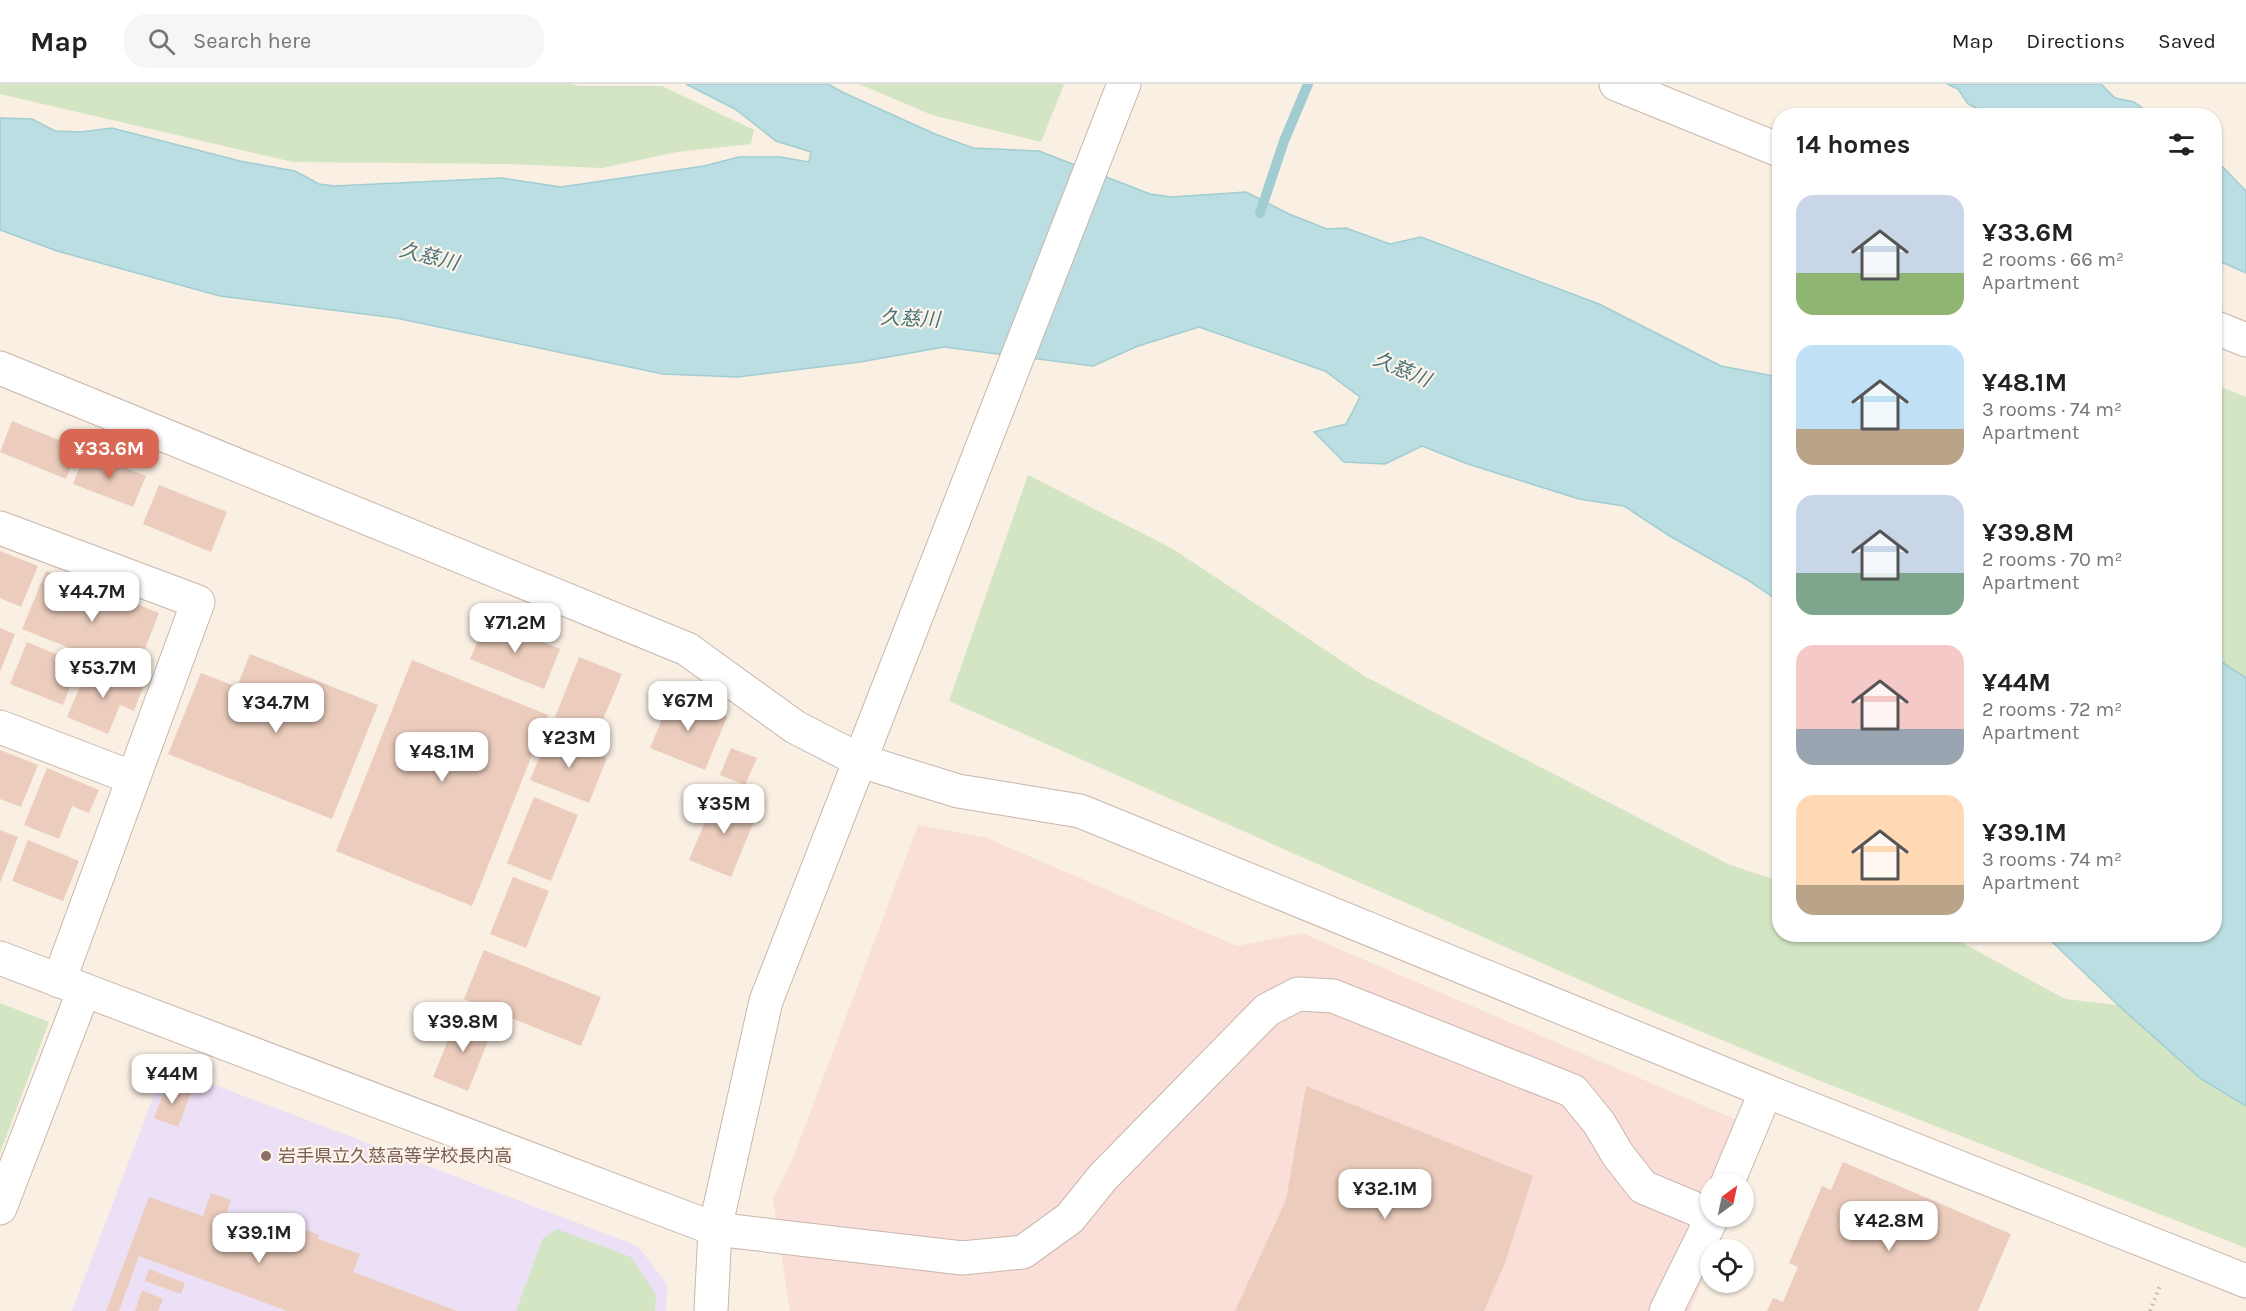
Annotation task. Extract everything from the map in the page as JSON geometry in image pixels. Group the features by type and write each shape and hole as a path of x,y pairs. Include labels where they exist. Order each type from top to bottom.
{"street":[{"path":"711,1311 716,1229 766,1001 1124,84"},
{"path":"1616,84 1772,147"},
{"path":"2222,330 2246,340"},
{"path":"0,368 687,649 795,727 861,761 958,791 1080,811 1766,1091 2246,1281"},
{"path":"0,528 198,602 133,778 71,986 0,1208"},
{"path":"0,727 133,778"},
{"path":"0,958 716,1229 962,1257 1023,1252 1070,1218 1103,1177 1267,1010 1298,994 1333,996 1573,1091 1599,1123 1618,1155 1643,1186 1700,1211"},
{"path":"1732,1173 1766,1091"},
{"path":"1666,1311 1707,1227"}],"shaded area":[{"path":"918,825 987,838 1237,946 1302,933 1765,1132 1748,1173 1700,1173 1700,1227 1725,1227 1720,1239 1700,1239 1700,1287 1690,1311 790,1311 773,1199 792,1161"},
{"name":"岩手県立久慈高等学校長内高","path":"165,1066 638,1246 667,1284 666,1311 72,1311"}],"green space":[{"path":"0,84 662,86 754,130 751,144 677,152 602,168 507,164 293,162 0,94"},
{"path":"859,84 1064,84 1041,142 932,115"},
{"path":"2222,387 2246,397 2246,678 2222,662"},
{"path":"1028,475 1173,549 1366,677 1730,865 1772,879 1772,942 1961,942 2065,999 2118,1005 2201,1079 2246,1106 2246,1248 1813,1078 1630,1002 949,701"},
{"path":"0,1003 49,1022 0,1153"},
{"path":"557,1229 631,1257 656,1295 655,1311 516,1311 543,1238"}],"water":[{"name":"久慈川","path":"686,84 828,84 935,134 973,148 1039,151 1150,194 1172,197 1246,192 1289,214 1327,229 1346,228 1390,244 1421,237 1599,304 1721,366 1772,376 1772,596 1668,535 1624,506 1579,499 1468,464 1422,446 1385,464 1344,462 1314,432 1346,424 1360,397 1325,371 1199,327 1138,346 1093,366 944,347 860,362 737,377 663,374 396,318 220,296 57,251 0,230 0,118 32,119 55,131 81,132 112,128 240,161 295,171 319,184 334,186 502,178 561,187 704,166 739,157 780,157 809,162 811,152 776,141 735,109"},
{"path":"1947,84 2101,84 2115,98 2134,102 2142,108 1976,108 1968,104 1958,89"},
{"path":"2222,166 2246,191 2246,273 2222,263"},
{"path":"2222,662 2246,678 2246,1106 2201,1079 2118,1005 2052,942 2222,942"}],"building":[{"path":"12,421 78,448 66,479 0,452"},
{"path":"86,452 146,476 133,507 73,484"},
{"path":"159,485 227,512 211,552 143,524"},
{"path":"0,551 38,566 21,607 0,598"},
{"path":"46,571 72,581 63,602 80,609 89,585 159,613 135,674 22,629"},
{"path":"487,619 560,649 544,689 470,659"},
{"path":"0,628 15,634 0,672"},
{"path":"27,642 79,664 63,705 10,684"},
{"path":"250,654 378,705 332,819 168,754 201,673 237,687"},
{"path":"579,657 622,674 597,734 555,717"},
{"path":"412,660 548,715 472,906 336,851"},
{"path":"89,665 143,687 134,711 120,705 108,734 67,717"},
{"path":"672,695 727,717 705,770 650,748"},
{"path":"549,735 607,758 589,803 530,780"},
{"path":"731,748 757,758 745,785 720,775"},
{"path":"0,750 38,765 21,807 0,799"},
{"path":"47,768 99,790 89,813 72,806 59,839 24,825"},
{"path":"717,793 759,809 731,877 689,860"},
{"path":"534,797 578,815 551,881 507,863"},
{"path":"0,830 18,837 0,883"},
{"path":"28,840 79,861 63,901 12,881"},
{"path":"513,877 549,891 526,948 490,934"},
{"path":"484,950 601,997 581,1046 464,999"},
{"path":"459,1014 493,1028 468,1091 433,1077"},
{"path":"167,1084 191,1093 178,1127 154,1118"},
{"path":"1306,1086 1533,1176 1505,1263 1484,1311 1235,1311 1286,1200"},
{"path":"1843,1162 2011,1234 1978,1311 1767,1311 1773,1298 1783,1302 1798,1267 1789,1263 1822,1186 1831,1190"},
{"path":"211,1193 231,1200 223,1224 290,1249 298,1227 319,1235 318,1239 360,1254 353,1272 457,1311 287,1311 139,1256 119,1311 106,1311 149,1197 203,1216"},
{"path":"149,1269 185,1283 181,1294 145,1281"},
{"path":"142,1290 163,1299 158,1311 135,1311"}],"waterway":[{"path":"1260,213 1284,141 1308,84"}],"place":[{"name":"岩手県立久慈高等学校長内高","path":"266,1156"}]}
